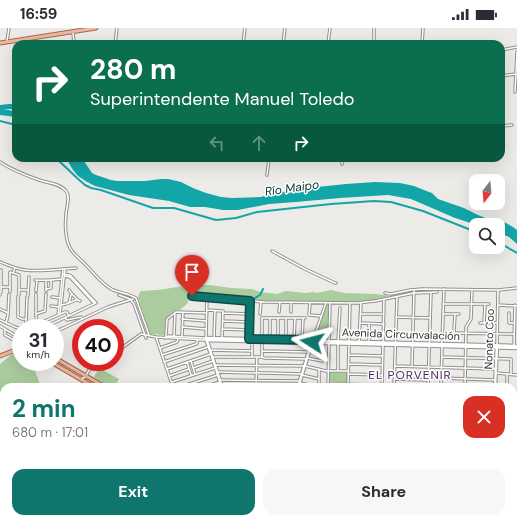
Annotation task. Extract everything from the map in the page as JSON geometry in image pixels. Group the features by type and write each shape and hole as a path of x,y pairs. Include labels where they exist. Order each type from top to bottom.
{"main road":[{"path":"14,40 96,28"},
{"path":"0,42 12,40"},
{"path":"0,356 12,351"},
{"path":"64,363 98,383"},
{"path":"64,370 87,383"}],"street":[{"path":"7,41 9,28"},
{"path":"116,40 117,28"},
{"path":"244,40 245,28"},
{"path":"284,40 285,28"},
{"path":"328,40 330,28"},
{"path":"374,28 374,40"},
{"path":"422,40 423,28"},
{"path":"73,32 74,40"},
{"path":"505,49 517,47"},
{"path":"515,92 517,52"},
{"path":"505,75 516,74"},
{"path":"505,126 512,125"},
{"path":"0,162 11,169 60,186 66,190 69,196 66,215 66,232 72,252 102,283 112,289 136,298 150,336"},
{"path":"267,175 269,162"},
{"path":"272,251 320,277 335,283 336,282"},
{"path":"0,262 26,270 76,268"},
{"path":"15,273 16,268"},
{"path":"59,315 64,269"},
{"path":"0,293 1,270"},
{"path":"6,322 8,318 10,293 10,272 19,275 18,317 22,319"},
{"path":"62,319 95,303 72,278 63,275"},
{"path":"59,315 63,275"},
{"path":"26,319 29,277"},
{"path":"36,319 36,280 62,279"},
{"path":"36,314 44,311 46,280"},
{"path":"46,291 51,288 51,280"},
{"path":"1,287 10,287"},
{"path":"385,294 414,290 498,290 517,288"},
{"path":"441,383 444,289"},
{"path":"19,290 28,290"},
{"path":"69,290 76,299 80,301"},
{"path":"412,367 414,290"},
{"path":"465,383 466,326 471,320 472,290"},
{"name":"Nonato Coo","path":"496,383 498,290"},
{"path":"394,379 428,380 431,292"},
{"path":"189,296 261,302 361,303 414,293 437,292"},
{"path":"69,303 72,294"},
{"path":"120,295 130,299 135,305 146,338"},
{"path":"394,383 397,296"},
{"path":"52,297 60,298"},
{"path":"124,301 125,297"},
{"path":"207,298 206,339 220,381"},
{"path":"61,305 76,299"},
{"path":"50,319 66,312 67,320 79,317 82,317 82,319 108,307 132,299"},
{"path":"382,383 384,299"},
{"path":"250,301 249,330 252,357"},
{"path":"260,314 261,302"},
{"path":"280,302 280,312"},
{"path":"290,302 290,312"},
{"path":"310,302 309,315 321,316"},
{"path":"300,382 325,303"},
{"path":"328,383 330,303"},
{"path":"348,383 350,303"},
{"path":"359,341 361,303"},
{"path":"443,304 489,304"},
{"path":"484,323 485,305"},
{"path":"498,305 516,306 514,324 516,346"},
{"path":"51,306 59,307"},
{"path":"0,308 8,313"},
{"path":"338,371 340,308"},
{"path":"165,338 167,319 175,312 215,311 250,314"},
{"path":"214,338 215,311"},
{"path":"174,336 175,312"},
{"path":"182,336 183,312"},
{"path":"222,338 223,312"},
{"path":"509,313 509,323 514,324"},
{"path":"360,314 384,314"},
{"path":"443,314 459,314"},
{"path":"454,314 454,332"},
{"path":"509,316 515,317"},
{"path":"396,317 430,318"},
{"path":"262,357 262,318 304,318 302,340"},
{"path":"270,318 270,339"},
{"path":"278,318 278,339"},
{"path":"286,318 286,340"},
{"path":"294,340 295,318"},
{"path":"182,319 206,321"},
{"path":"0,320 12,326"},
{"path":"223,321 249,322"},
{"path":"360,323 384,324"},
{"path":"480,323 497,323"},
{"path":"369,342 370,324"},
{"path":"0,326 10,332 8,333 8,336"},
{"path":"182,327 206,329"},
{"path":"5,329 5,334 12,339"},
{"path":"222,329 249,330"},
{"path":"450,333 514,334"},
{"path":"124,346 140,335 145,335"},
{"name":"Avenida Circunvalación","path":"145,335 197,340 214,338 251,340"},
{"name":"Avenida Circunvalación","path":"165,338 167,336 182,336 206,339 313,341"},
{"path":"156,337 172,382 195,375 215,366 305,366 319,370 382,375"},
{"path":"160,348 177,342 178,338"},
{"name":"Avenida Circunvalación","path":"262,340 278,339 329,342 516,346"},
{"path":"162,355 196,344 197,340"},
{"name":"Avenida Circunvalación","path":"349,342 359,341 383,343"},
{"path":"164,362 209,349 252,351"},
{"path":"262,351 310,351 321,353"},
{"path":"349,355 383,356"},
{"path":"193,368 212,357"},
{"path":"167,369 187,362 212,357 307,358 322,361"},
{"path":"257,357 257,383"},
{"path":"442,357 511,359 511,374"},
{"path":"191,361 195,375"},
{"path":"187,362 192,376"},
{"path":"349,364 382,365"},
{"path":"395,366 496,369"},
{"path":"169,376 189,369"},
{"path":"318,383 319,370"},
{"path":"82,374 88,372"},
{"path":"79,378 84,378 88,372"},
{"path":"191,383 217,373 302,374 319,379"},
{"path":"496,373 517,375"},
{"path":"507,383 508,374"},
{"path":"441,378 496,380"},
{"path":"215,383 220,381 257,380 304,383"}],"green space":[{"path":"190,285 210,285 252,289 260,292 277,294 286,291 317,293 331,290 344,293 390,296 356,302 259,301 190,295 188,297 188,303 180,310 176,310 170,314 166,319 165,335 150,334 138,298 141,291"},
{"path":"326,303 329,303 328,339 315,338"},
{"path":"12,354 12,371 35,371 40,383 0,383 0,364"},
{"path":"97,371 104,371 119,379 116,383 103,383 94,377"},
{"path":"329,372 347,373 347,383 329,382"}],"water":[{"path":"12,104 12,110 3,109 12,111 12,116 0,115 0,105"},
{"path":"68,162 85,162 92,173 111,180 145,181 168,179 181,182 206,193 232,198 261,197 270,194 278,194 289,190 346,184 375,182 400,183 414,186 432,193 438,199 464,208 486,218 469,218 469,222 411,199 388,195 269,204 238,210 190,207 169,201 129,195 95,186 78,176"},
{"path":"505,223 517,230 517,244 505,235"}],"waterway":[{"path":"0,121 12,124"},
{"path":"60,162 85,185 91,188 153,208 174,208 216,220 236,218 257,212 374,201 391,202 423,211 469,229"},
{"path":"505,246 517,253"},
{"path":"252,300 260,295 263,289"}],"district":[{"name":"EL PORVENIR","path":"410,375"}],"route":[{"path":"192,296 250,301 249,339 313,340 312,342"}],"water label":[{"name":"Río Maipo","path":"292,188"}]}
